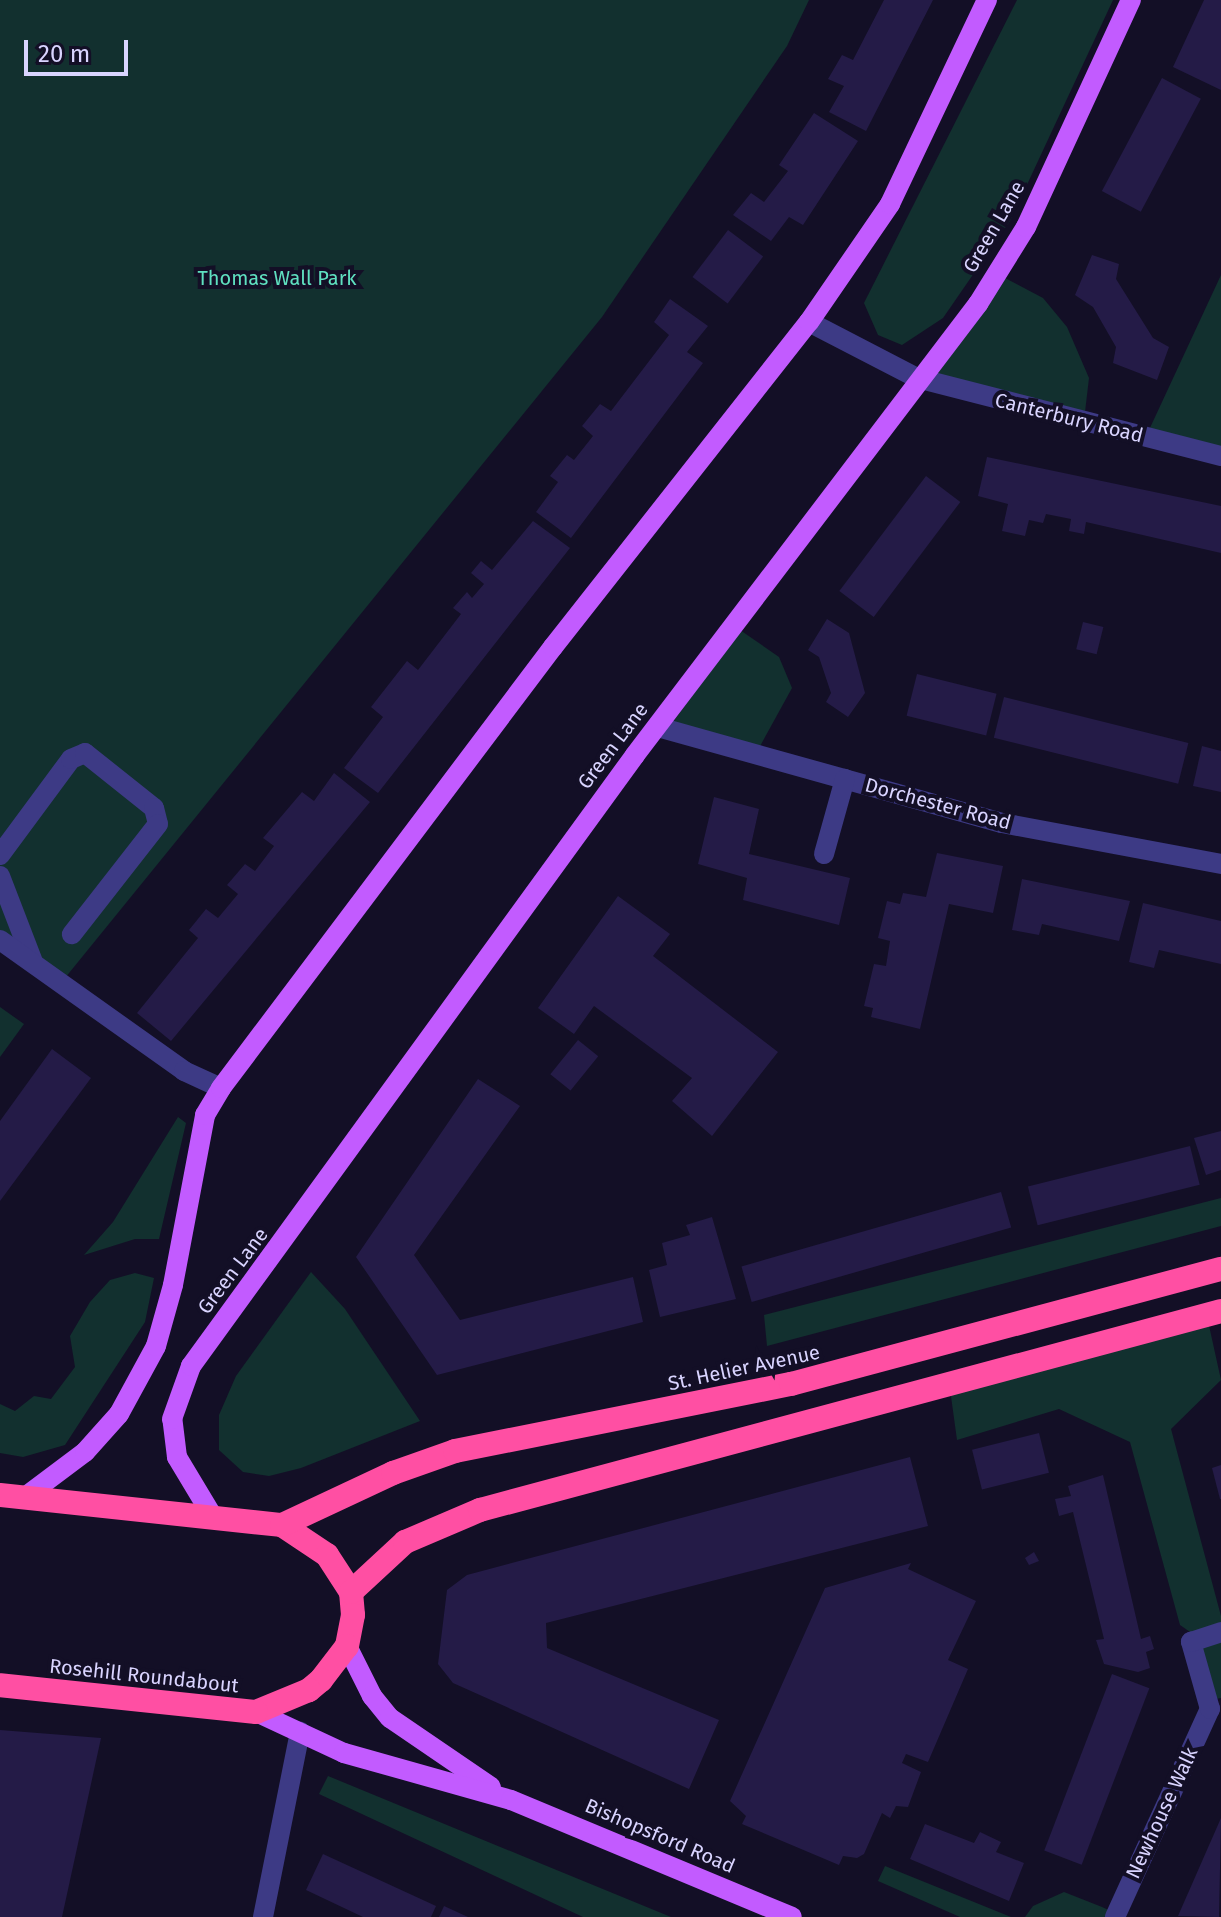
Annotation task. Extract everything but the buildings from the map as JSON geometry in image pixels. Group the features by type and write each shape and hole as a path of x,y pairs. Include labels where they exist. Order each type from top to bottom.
{"highway":[{"name":"St. Helier Avenue","path":"282,1525 393,1473 455,1451 791,1384 1221,1269"},
{"path":"351,1592 405,1542 480,1510 1221,1311"},
{"path":"0,1495 282,1525 327,1555 351,1592 347,1646"},
{"name":"Rosehill Roundabout","path":"0,1685 256,1712 309,1690 347,1646"}],"main road":[{"name":"Green Lane","path":"25,1497 85,1452 119,1414 156,1346 173,1285 205,1115 221,1088 553,647 809,322 890,204 987,0"},
{"name":"Green Lane","path":"213,1517 177,1457 172,1419 191,1366 451,1005 917,378 978,304 1026,227 1131,0"},
{"name":"Bishopsford Road","path":"347,1646 372,1696 390,1718 511,1800"},
{"name":"Bishopsford Road","path":"256,1712 344,1753 511,1800 792,1917"}],"street":[{"name":"Canterbury Road","path":"809,322 917,378 1221,456"},
{"name":"Dorchester Road","path":"658,727 1002,823 1221,864"},
{"path":"0,855 71,759 85,753 154,808 158,824 72,934"},
{"path":"824,854 845,779"},
{"path":"0,876 33,962"},
{"path":"0,940 184,1071 221,1088"},
{"name":"Newhouse Walk","path":"1115,1917 1215,1708 1191,1642 1221,1632"},
{"path":"263,1917 300,1732"}],"green space":[{"name":"Thomas Wall Park","path":"0,0 809,0 787,46 602,317 65,978 0,932"},
{"path":"1017,0 1113,0 1010,221 943,318 902,345 878,335 864,303"},
{"path":"1221,275 1221,449 1149,430"},
{"path":"1005,278 1043,298 1067,327 1089,378 1085,412 931,373"},
{"path":"740,630 779,657 792,688 759,748 673,722"},
{"path":"0,1007 24,1024 0,1057"},
{"path":"178,1117 186,1123 159,1239 135,1239 84,1255 113,1222"},
{"path":"1221,1198 1221,1226 767,1346 764,1315"},
{"path":"311,1272 345,1309 420,1421 301,1468 269,1476 243,1472 219,1450 219,1415 236,1376"},
{"path":"135,1273 154,1278 145,1322 65,1445 23,1457 0,1453 0,1404 15,1411 34,1396 51,1399 75,1367 70,1336 90,1302 110,1280"},
{"path":"1208,1321 1221,1380 1171,1429 1221,1616 1221,1625 1193,1634 1180,1625 1130,1442 1059,1409 957,1440 950,1389"},
{"path":"1221,1639 1221,1698 1215,1699 1201,1645"},
{"path":"328,1776 671,1917 583,1917 319,1794"},
{"path":"885,1866 1011,1917 960,1917 878,1881"},
{"path":"1064,1892 1124,1917 1025,1917 1033,1906"}]}
